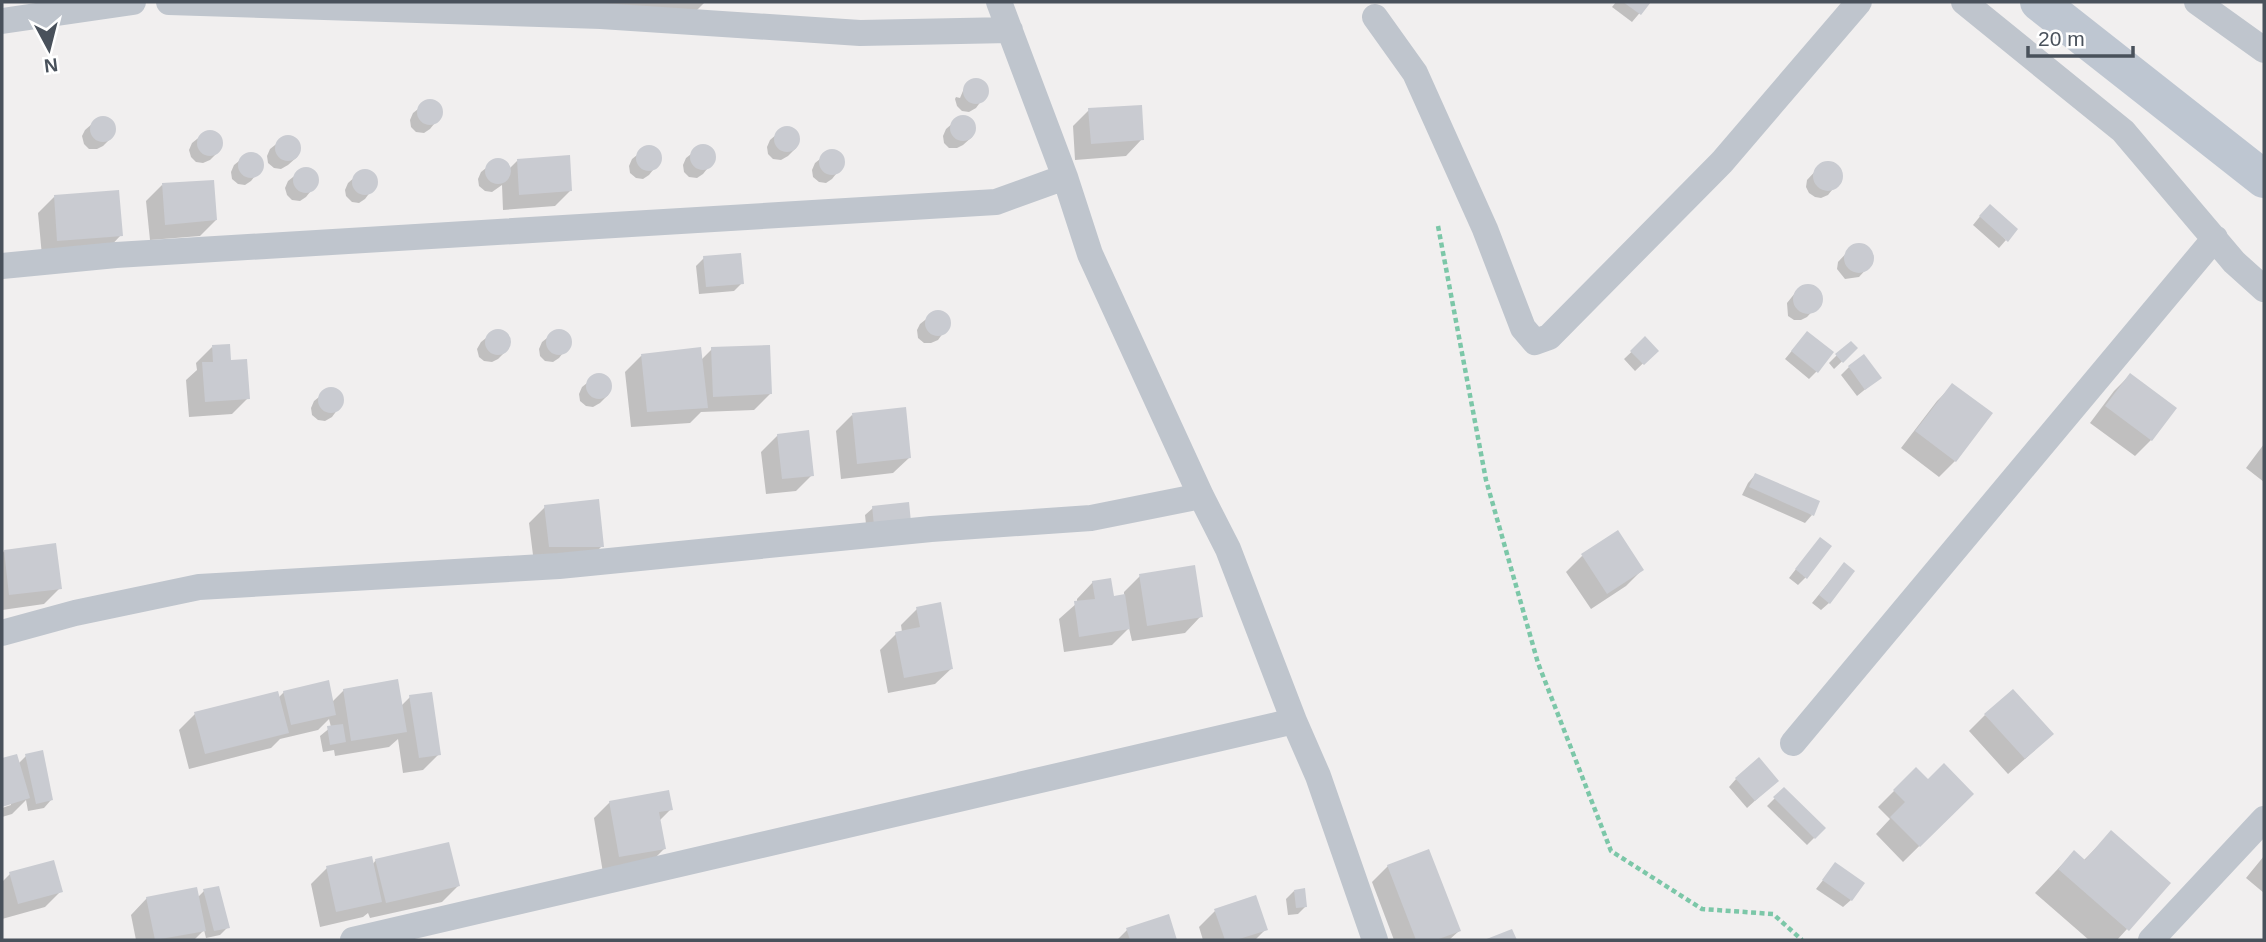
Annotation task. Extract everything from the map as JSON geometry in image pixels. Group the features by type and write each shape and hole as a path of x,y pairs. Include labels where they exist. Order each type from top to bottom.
{"main road":[{"path":"2039,2 2264,179"}],"street":[{"path":"2,21 133,2"},
{"path":"169,2 601,16 860,33 1010,30"},
{"path":"999,2 1065,177 1090,254 1228,549 1318,776 1375,940"},
{"path":"1375,17 1415,73 1485,229 1523,328 1535,342 1549,337 1722,162 1859,2"},
{"path":"1964,2 2123,131 2234,262 2264,289"},
{"path":"2197,2 2264,50"},
{"path":"2,266 117,255 996,202 1065,177"},
{"path":"1793,743 2215,238"},
{"path":"2,633 75,612 199,587 559,566 931,529 1091,518 1201,496"},
{"path":"353,940 1294,721"},
{"path":"2151,940 2264,819"}],"path":[{"path":"1438,226 1486,480 1538,663 1611,851 1702,909 1773,914 1802,940"}],"building":[{"path":"1623,2 1651,2 1641,15"},
{"path":"976,78 985,82 989,91 985,100 976,104 967,100 963,91 967,82"},
{"path":"430,99 439,103 443,112 439,121 430,125 421,121 417,112 421,103"},
{"path":"1142,105 1144,140 1091,144 1088,108"},
{"path":"963,115 972,119 976,128 972,137 963,141 954,137 950,128 954,119"},
{"path":"103,116 112,120 116,129 112,138 103,142 94,138 90,129 94,120"},
{"path":"787,126 796,130 800,139 796,148 787,152 778,148 774,139 778,130"},
{"path":"210,130 219,134 223,143 219,152 210,156 201,152 197,143 201,134"},
{"path":"288,135 297,139 301,148 297,157 288,161 279,157 275,148 279,139"},
{"path":"703,144 712,148 716,157 712,166 703,170 694,166 690,157 694,148"},
{"path":"649,145 658,149 662,158 658,167 649,171 640,167 636,158 640,149"},
{"path":"832,149 841,153 845,162 841,171 832,175 823,171 819,162 823,153"},
{"path":"251,152 260,156 264,165 260,174 251,178 242,174 238,165 242,156"},
{"path":"570,155 572,191 519,195 517,159"},
{"path":"498,158 507,162 511,171 507,180 498,184 489,180 485,171 489,162"},
{"path":"1828,161 1838,166 1843,176 1838,186 1828,191 1818,186 1813,176 1818,166"},
{"path":"306,167 315,171 319,180 315,189 306,193 297,189 293,180 297,171"},
{"path":"365,169 374,173 378,182 374,191 365,195 356,191 352,182 356,173"},
{"path":"214,180 217,220 165,225 162,183"},
{"path":"119,190 123,236 57,241 54,195"},
{"path":"1990,204 2018,229 2008,242 1979,216"},
{"path":"1859,243 1869,248 1874,258 1869,268 1859,273 1849,268 1844,258 1849,248"},
{"path":"741,253 744,284 706,287 703,256"},
{"path":"1808,284 1818,289 1823,299 1818,309 1808,314 1798,309 1793,299 1798,289"},
{"path":"938,310 947,314 951,323 947,332 938,336 929,332 925,323 929,314"},
{"path":"498,329 507,333 511,342 507,351 498,355 489,351 485,342 489,333"},
{"path":"559,329 568,333 572,342 568,351 559,355 550,351 546,342 550,333"},
{"path":"1807,331 1834,352 1818,373 1791,351"},
{"path":"1645,336 1659,351 1644,365 1630,351"},
{"path":"1851,341 1858,348 1843,363 1835,354"},
{"path":"230,344 231,360 247,359 250,399 205,402 202,362 213,362 212,345"},
{"path":"770,345 772,394 713,397 711,347"},
{"path":"701,347 708,408 647,412 641,354"},
{"path":"1864,354 1882,378 1865,390 1848,366"},
{"path":"599,373 608,377 612,386 608,395 599,399 590,395 586,386 590,377"},
{"path":"2130,373 2177,408 2152,441 2105,406"},
{"path":"1952,383 1993,413 1956,462 1915,431"},
{"path":"331,387 340,391 344,400 340,409 331,413 322,409 318,400 322,391"},
{"path":"906,407 911,458 857,464 852,413"},
{"path":"809,430 814,476 782,479 777,434"},
{"path":"1755,473 1820,501 1814,516 1749,487"},
{"path":"599,499 604,547 549,547 544,505"},
{"path":"909,502 911,522 874,526 872,506"},
{"path":"1618,530 1644,570 1607,594 1581,554"},
{"path":"1820,537 1832,546 1807,579 1795,569"},
{"path":"56,543 62,589 9,595 4,550"},
{"path":"1844,562 1855,571 1830,604 1819,595"},
{"path":"1195,565 1203,617 1147,626 1139,574"},
{"path":"1111,578 1114,596 1125,594 1130,629 1079,637 1074,601 1095,599 1092,581"},
{"path":"941,602 953,669 904,678 895,632 920,627 916,607"},
{"path":"398,679 407,732 351,741 343,689"},
{"path":"329,680 336,715 291,725 283,691"},
{"path":"2013,689 2054,734 2025,759 1984,714"},
{"path":"278,691 289,733 205,754 194,712"},
{"path":"432,692 441,755 419,758 409,695"},
{"path":"343,724 346,742 330,745 327,726"},
{"path":"43,750 53,800 36,804 25,754"},
{"path":"17,754 30,798 2,807 2,758"},
{"path":"1759,757 1779,781 1755,801 1735,778"},
{"path":"1944,763 1974,794 1920,847 1890,817 1905,802 1893,790 1916,767 1928,779"},
{"path":"1784,787 1826,828 1815,839 1773,797"},
{"path":"669,790 673,810 659,812 666,849 619,857 609,801"},
{"path":"2111,830 2171,883 2129,931 2058,869 2074,850 2085,860"},
{"path":"449,842 460,886 386,903 375,859"},
{"path":"1429,849 1461,931 1436,940 1416,940 1387,865"},
{"path":"372,856 382,902 336,912 326,866"},
{"path":"54,860 63,892 18,904 9,872"},
{"path":"1835,862 1865,883 1852,901 1822,880"},
{"path":"219,886 230,928 214,931 203,889"},
{"path":"197,887 206,931 155,940 146,897"},
{"path":"1305,888 1307,907 1296,908 1294,890"},
{"path":"1256,895 1268,930 1236,940 1225,940 1214,909"},
{"path":"1169,914 1177,940 1130,940 1126,928"},
{"path":"1512,929 1517,940 1484,940"}]}
